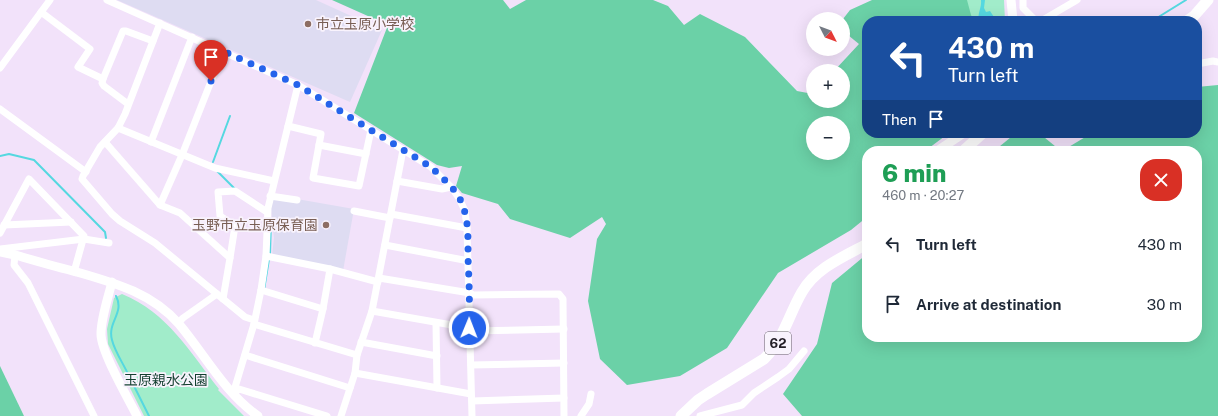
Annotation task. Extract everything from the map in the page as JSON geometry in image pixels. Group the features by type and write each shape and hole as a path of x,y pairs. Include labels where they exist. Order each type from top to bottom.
{"main road":[{"path":"1194,16 1208,0"},
{"path":"969,146 977,138"},
{"path":"976,146 983,138"},
{"name":"62","path":"852,252 862,243"},
{"name":"62","path":"681,416 698,400 764,359 772,352 796,303 807,285 820,271 862,247"}],"street":[{"path":"1,64 50,0"},
{"path":"107,0 298,85 431,167 451,187 459,198 465,211 467,228 470,293 469,329 472,416"},
{"path":"1049,16 1077,0"},
{"path":"1013,16 1012,4 1023,4 1032,16"},
{"path":"41,12 90,49 78,67 103,79"},
{"path":"160,23 125,114 118,128 100,147 82,179 112,214 129,228 155,243 255,324 357,355"},
{"path":"128,104 104,86 102,83 103,79 123,31 153,41"},
{"path":"151,142 192,37"},
{"path":"160,205 182,155 223,51"},
{"path":"1202,63 1213,61 1218,62"},
{"path":"232,394 247,356 263,291 268,257 267,212 298,85"},
{"path":"0,109 86,172"},
{"path":"288,126 321,134 313,178 359,186 371,130"},
{"path":"118,128 215,168 274,181"},
{"path":"944,146 956,138"},
{"path":"105,142 160,205 180,214 230,258"},
{"path":"319,146 366,154"},
{"path":"341,416 355,373 357,355 372,311 403,150"},
{"path":"0,233 29,179 84,236 74,272"},
{"path":"397,181 442,189 451,187"},
{"path":"178,323 183,318 220,297 230,258 235,226 220,216 218,192 235,191 267,212"},
{"path":"270,196 297,200"},
{"path":"354,211 467,228"},
{"path":"4,225 71,222"},
{"path":"0,250 84,239 109,243"},
{"path":"385,246 469,261"},
{"path":"0,250 112,282 132,290 155,303 178,323 232,394 258,416"},
{"path":"15,255 14,265 28,283 94,416"},
{"path":"268,257 378,280 470,293 473,295 559,294 563,299 564,416"},
{"path":"315,343 330,269"},
{"path":"112,282 101,327 101,338 106,354 137,416"},
{"path":"263,291 323,309"},
{"path":"372,311 469,329 564,329"},
{"path":"436,323 437,388"},
{"path":"361,342 437,356"},
{"path":"700,416 742,405 754,393 788,369 804,351"},
{"path":"247,356 350,388"},
{"path":"471,365 564,363"},
{"path":"355,373 437,388 471,397 564,398"},
{"path":"232,394 239,388 328,416"},
{"path":"581,416 589,404 591,394"}],"shaded area":[{"path":"117,0 316,0 382,30 350,102"},
{"path":"274,195 354,209 343,271 272,256 274,238 271,209"}],"green space":[{"path":"332,0 503,0 510,9 526,0 653,0 668,6 684,25 700,14 745,37 797,91 806,93 806,108 850,108 850,64 840,64 848,56 850,56 850,54 859,44 850,37 850,12 848,12 850,10 872,0 967,0 972,16 862,16 862,138 942,138 932,146 862,146 862,221 851,230 778,273 727,348 680,376 627,385 600,359 588,301 597,239 606,224 602,217 570,238 510,219 498,204 462,193 456,186 462,166 449,168 437,165 354,113 388,25"},
{"path":"916,0 1004,0 1005,16 926,16"},
{"path":"1218,85 1218,416 802,416 783,394 817,344 832,283 862,258 862,342 1202,342 1202,146 1070,146 1084,138 1202,138 1202,87"},
{"path":"1010,138 1045,138 1055,146 1000,146"},
{"name":"玉原親水公園","path":"122,294 138,302 165,322 187,347 219,389 218,390 244,416 144,416 108,344 107,329 114,298"},
{"path":"0,366 24,416 0,416"}],"water":[{"path":"981,0 985,0 984,8 986,12 990,11 993,16 979,16"}],"waterway":[{"path":"1160,16 1186,0"},
{"path":"213,162 230,116"},
{"path":"0,156 9,154 34,160 105,232 106,238"},
{"path":"217,171 235,189"},
{"path":"270,254 271,223"},
{"path":"264,290 269,259"},
{"path":"116,296 118,308 111,334 113,344 149,416"}],"place":[{"name":"市立玉原小学校","path":"308,24"},
{"name":"玉野市立玉原保育園","path":"326,225"}],"route":[{"path":"211,81 223,51 298,85 431,167 451,187 459,198 465,211 470,293 469,328"}]}
